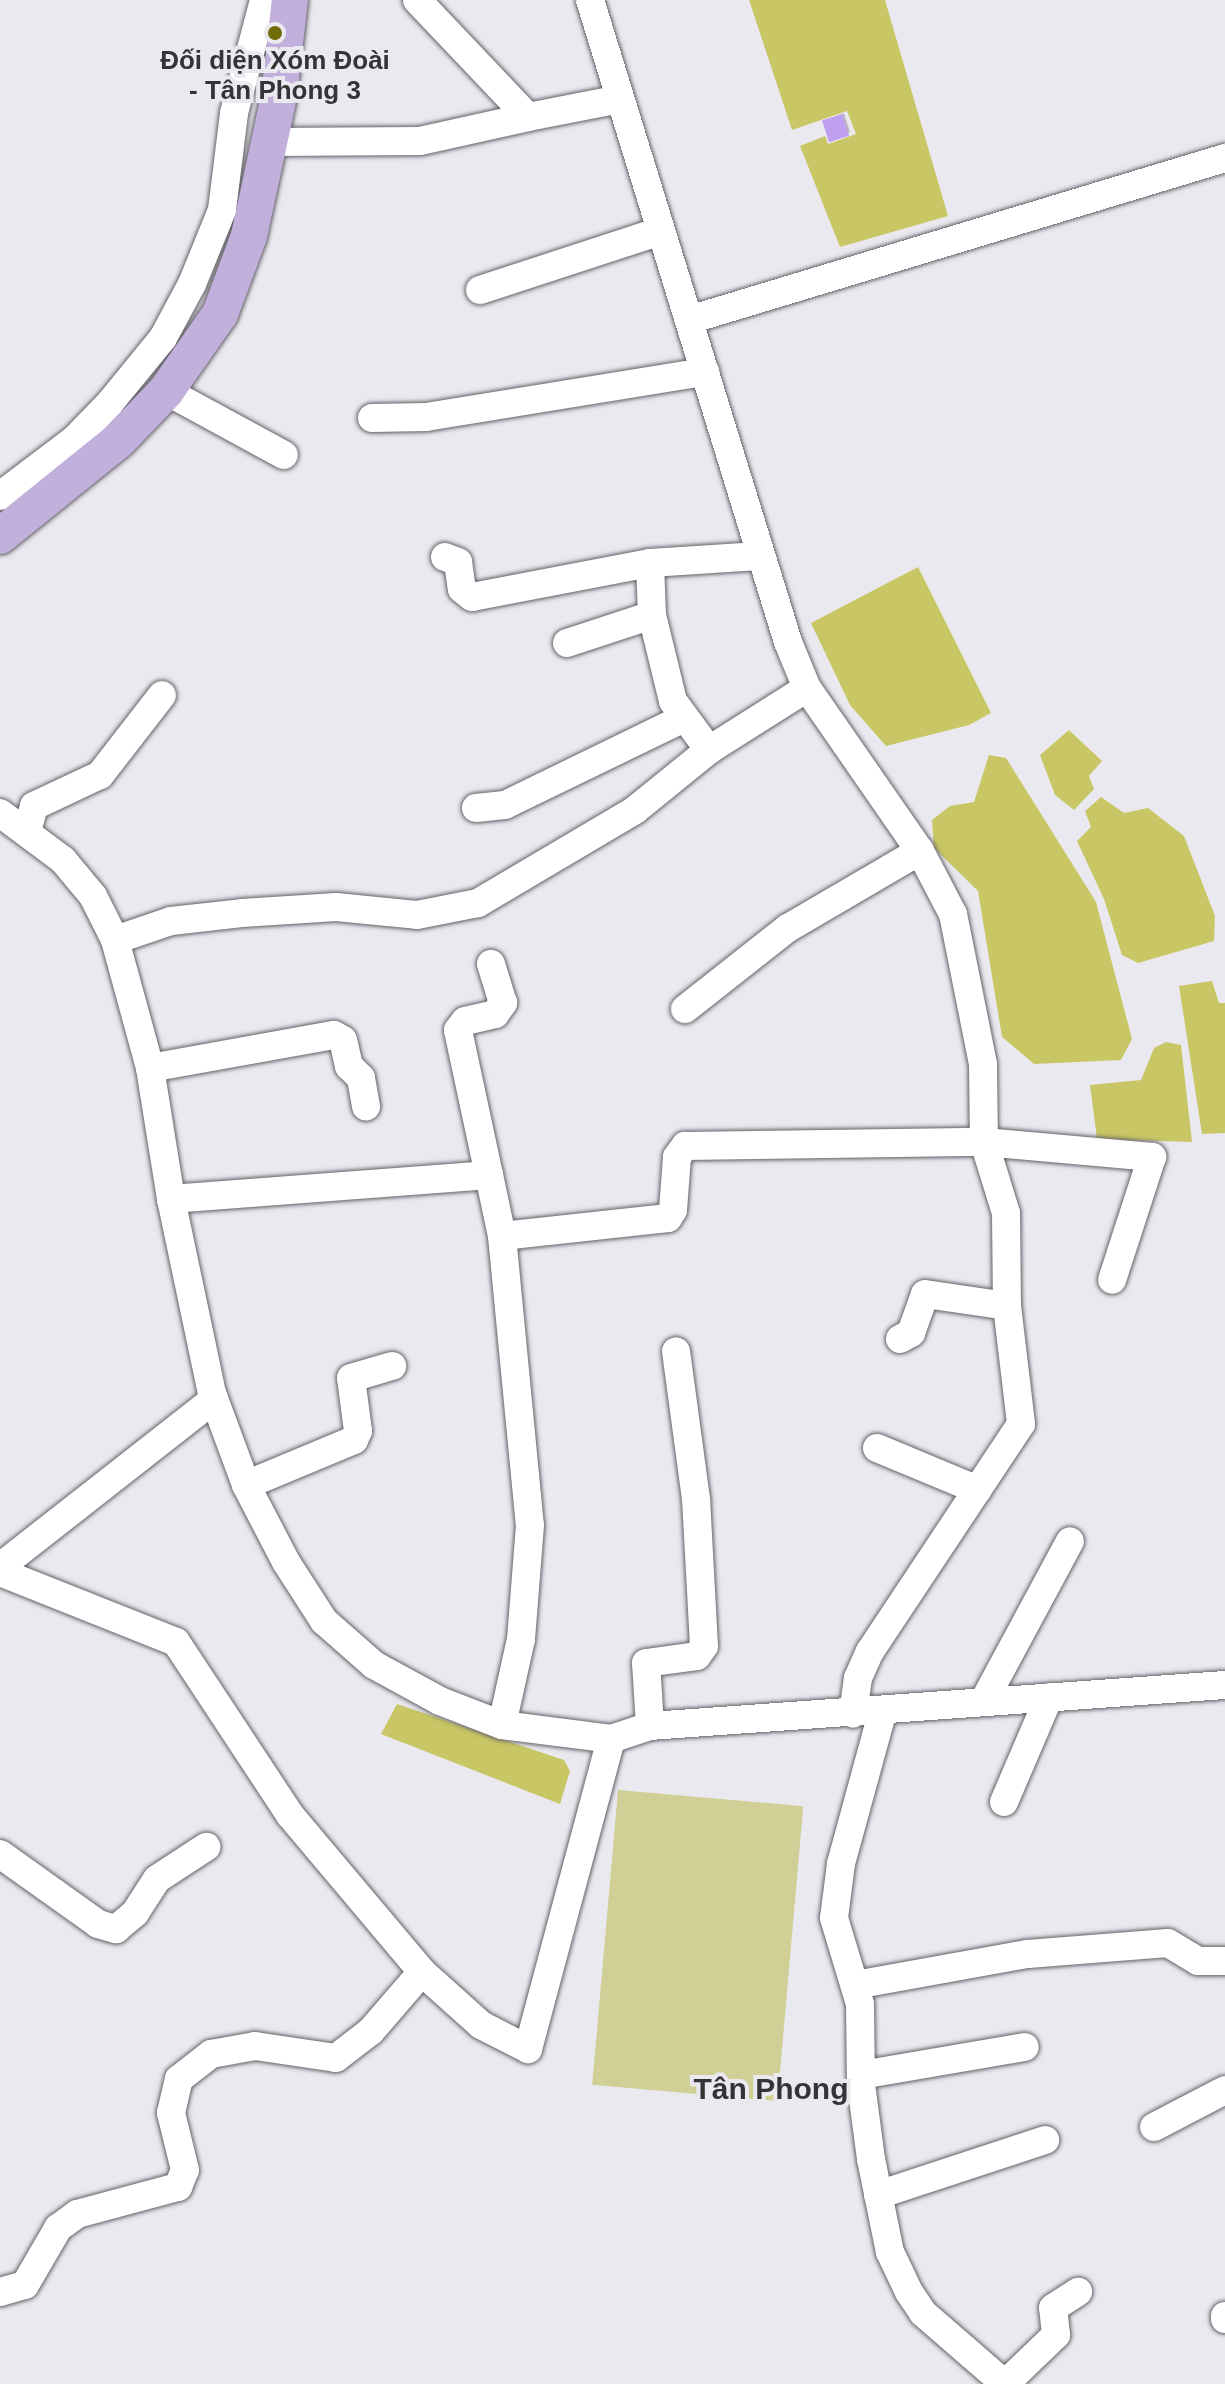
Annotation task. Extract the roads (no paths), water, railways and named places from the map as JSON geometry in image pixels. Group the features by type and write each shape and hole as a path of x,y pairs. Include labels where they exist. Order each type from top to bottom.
{"main road":[{"path":"0,536 119,440 166,391 220,314 243,261 265,155 290,0"}],"street":[{"path":"0,496 75,439 163,338 192,284 222,210 241,82 264,0"},
{"path":"417,0 528,117"},
{"path":"590,0 759,556 807,688 920,851 953,914 983,1064 984,1142 1006,1213 1007,1306 1021,1424 870,1651 858,1678 853,1714"},
{"path":"241,82 265,155 420,141 620,99"},
{"path":"689,320 1225,158"},
{"path":"480,290 661,231"},
{"path":"163,338 230,292"},
{"path":"372,418 426,417 705,372"},
{"path":"166,391 284,455"},
{"path":"445,557 458,562 462,589 472,597 650,563 759,556"},
{"path":"650,563 652,615 673,701 682,719 709,750"},
{"path":"567,643 652,615"},
{"path":"115,940 171,921 242,913 336,907 417,915 478,903 624,817 709,750 807,688"},
{"path":"27,832 34,806 100,775 162,695"},
{"path":"476,808 505,805 682,719"},
{"path":"0,813 63,860 93,896 115,940 150,1068 171,1199 214,1399 246,1485 324,1621 374,1665 440,1701 502,1725 611,1739 650,1726 853,1714 985,1699 1225,1685"},
{"path":"685,1009 788,928 920,851"},
{"path":"491,964 503,1003 495,1014 465,1021 458,1030 502,1236 530,1525 521,1639 502,1725"},
{"path":"150,1068 334,1035 343,1040 349,1066 361,1078 366,1107"},
{"path":"502,1236 668,1218 673,1210 677,1157 685,1146 984,1142 1152,1157 1112,1280"},
{"path":"171,1199 489,1175"},
{"path":"900,1339 911,1333 925,1294 1007,1306"},
{"path":"650,1726 646,1663 697,1656 704,1646 696,1499 676,1351"},
{"path":"246,1485 354,1440 358,1431 351,1378 392,1366"},
{"path":"214,1399 0,1570 176,1642 290,1815 422,1972 481,2025 528,2049 611,1739"},
{"path":"877,1448 978,1490"},
{"path":"985,1699 1070,1541"},
{"path":"1004,1802 1049,1697"},
{"path":"883,1710 835,1900 837,1935 855,1985 861,2075 878,2195 890,2252 923,2313 1005,2384 1056,2335 1053,2308 1078,2292"},
{"path":"0,1854 98,1924 116,1929 135,1913 157,1879 206,1847"},
{"path":"855,1985 1028,1954 1168,1943 1198,1961 1225,1961"},
{"path":"0,2292 25,2285 58,2228 77,2214 178,2187 185,2170 171,2113 179,2079 211,2054 255,2046 336,2058 371,2031 422,1972"},
{"path":"861,2075 1025,2047"},
{"path":"1154,2127 1225,2090"},
{"path":"878,2195 1045,2140"}],"place":[{"name":"Đối diện Xóm Đoài - Tân Phong 3","path":"275,33"}],"district":[{"name":"Tân Phong","path":"771,2089"}]}
